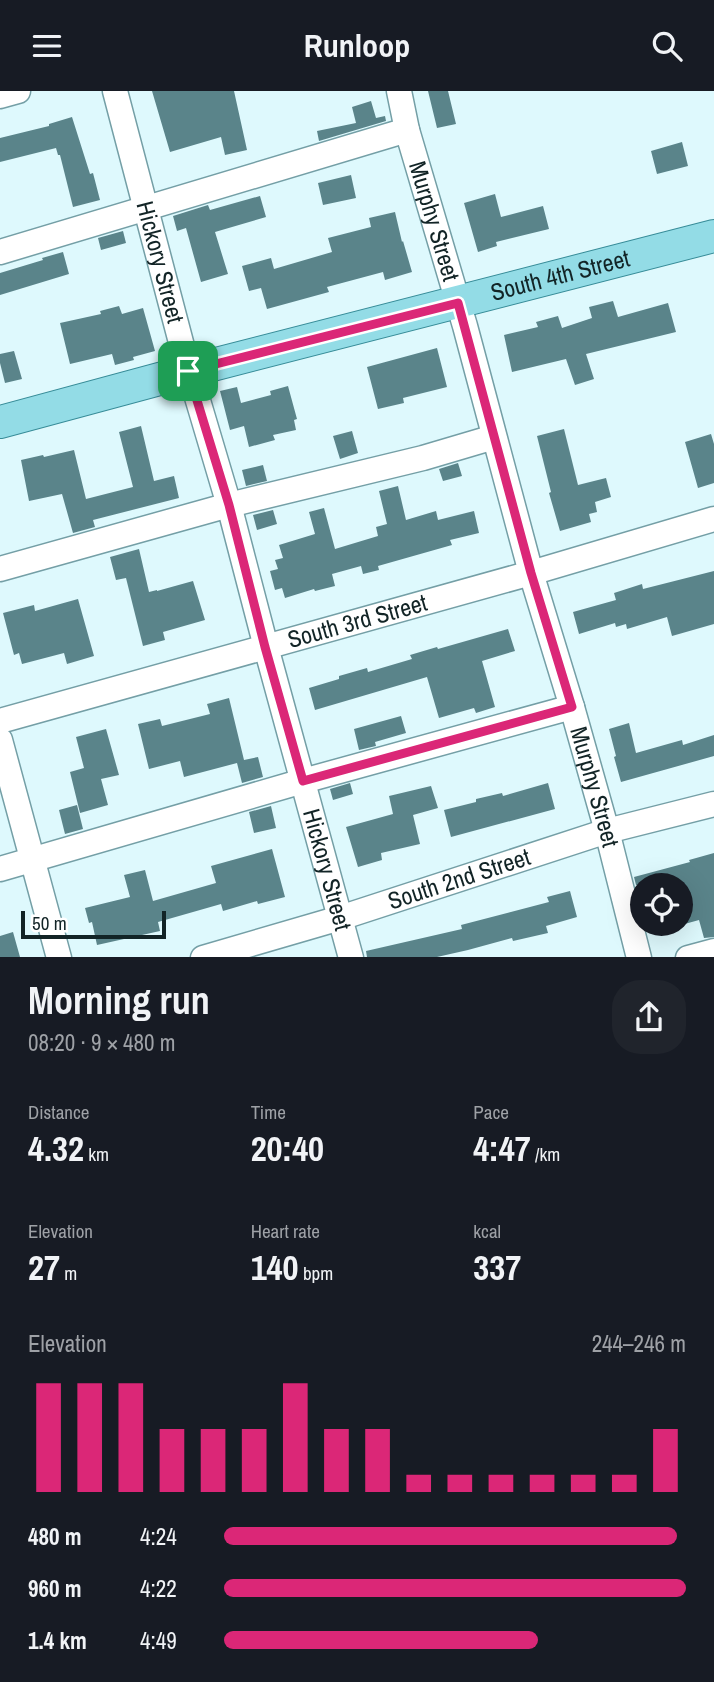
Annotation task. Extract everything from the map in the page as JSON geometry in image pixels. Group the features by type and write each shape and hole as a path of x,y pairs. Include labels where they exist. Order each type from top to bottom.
{"main road":[{"name":"South 4th Street","path":"0,422 714,236"}],"street":[{"path":"0,96 18,91"},
{"name":"Hickory Street","path":"115,91 188,371 229,505 265,647 351,957"},
{"name":"Murphy Street","path":"399,91 407,130 458,303 531,573 607,831 639,957"},
{"path":"0,252 407,130"},
{"path":"0,569 229,505 423,458 494,437"},
{"name":"South 3rd Street","path":"0,721 531,573 714,519"},
{"path":"0,869 303,781 572,707"},
{"path":"0,740 59,957"},
{"name":"South 2nd Street","path":"203,957 341,918 607,831 714,804"},
{"path":"688,957 714,951"}],"building":[{"path":"152,91 234,91 247,150 225,155 221,137 170,152"},
{"path":"428,91 448,91 456,124 437,128"},
{"path":"371,101 376,118 385,116 386,121 319,141 317,131 356,123 352,107"},
{"path":"72,117 100,200 73,207 56,148 0,162 0,138 49,126"},
{"path":"682,142 688,166 657,174 651,151"},
{"path":"351,175 356,198 323,205 318,183"},
{"path":"495,194 501,217 543,206 549,229 496,242 497,246 478,252 464,203"},
{"path":"260,196 266,217 215,232 228,274 201,282 186,228 177,231 173,216 208,205 210,210"},
{"path":"395,212 412,272 385,280 383,272 327,287 329,292 267,309 261,288 249,291 242,266 271,258 274,269 332,252 328,238 371,227 369,218"},
{"path":"123,231 126,243 101,250 98,238"},
{"path":"63,252 69,274 0,295 0,273"},
{"path":"613,301 618,317 668,303 676,332 586,354 594,379 575,385 566,359 512,372 504,335 538,327 536,322 558,316 562,328 592,318 589,307"},
{"path":"119,306 122,314 143,308 155,351 115,365 112,354 70,364 60,323 101,314 100,311"},
{"path":"437,348 447,387 403,398 404,403 378,409 367,367"},
{"path":"14,351 22,379 5,383 0,354"},
{"path":"288,386 297,419 294,420 296,430 273,435 275,440 249,447 244,426 230,430 220,391 237,387 241,403 271,395 270,391"},
{"path":"141,426 154,481 174,476 179,498 93,520 95,527 73,533 62,494 29,501 21,460 74,450 86,499 133,487 119,432"},
{"path":"564,429 578,485 606,478 611,497 595,502 597,512 589,514 591,522 560,531 537,436"},
{"path":"352,431 358,453 340,459 333,436"},
{"path":"711,434 714,444 714,483 698,488 685,442"},
{"path":"458,463 462,476 443,481 439,469"},
{"path":"263,465 267,481 246,486 242,470"},
{"path":"398,486 406,520 436,511 438,520 474,511 479,533 450,540 452,545 378,566 379,570 363,574 361,566 332,574 335,586 285,598 282,588 275,590 270,571 278,569 275,560 283,558 279,545 315,534 309,512 324,508 335,549 378,536 376,527 387,524 379,491"},
{"path":"273,510 277,524 257,530 253,515"},
{"path":"139,549 149,592 193,581 205,620 163,632 165,640 143,646 126,578 116,580 110,557"},
{"path":"714,571 714,624 672,636 667,617 627,629 626,624 616,627 615,623 579,634 573,612 616,600 614,593 642,584 643,589"},
{"path":"78,599 94,656 67,664 64,653 22,664 19,653 14,655 3,613 34,605 35,611"},
{"path":"508,629 515,651 482,661 495,707 476,713 474,708 439,718 427,677 315,710 309,688 339,679 339,676 367,668 368,672 412,659 410,655"},
{"path":"229,698 244,760 258,757 263,777 242,783 237,763 184,777 180,761 149,769 138,724 160,719 162,726 210,714 207,704"},
{"path":"401,716 406,733 359,750 354,729"},
{"path":"629,723 636,753 682,740 683,745 714,735 714,756 621,782 609,729"},
{"path":"106,729 119,775 101,779 108,805 80,813 70,772 84,768 76,737"},
{"path":"350,783 353,794 333,800 330,789"},
{"path":"548,783 555,809 451,837 444,810 476,802 476,799 502,793 503,796"},
{"path":"431,786 438,808 413,815 420,844 381,853 382,860 358,867 346,827 393,814 389,796"},
{"path":"77,805 83,829 65,834 59,810"},
{"path":"271,806 276,828 254,833 249,812"},
{"path":"272,849 285,897 258,904 257,901 223,911 221,904 158,922 160,931 97,945 92,922 89,923 85,908 130,897 124,875 145,870 153,901 216,883 211,866"},
{"path":"714,853 714,937 704,938 699,920 693,922 693,873 649,873 690,862 689,860"},
{"path":"570,891 577,917 546,926 548,933 513,941 512,938 437,957 367,957 366,951 462,929 461,925 549,902 547,897"},
{"path":"13,932 20,957 0,957 0,936"}],"route":[{"path":"458,303 531,573 572,707 303,781 229,505 188,371 458,303"}]}
